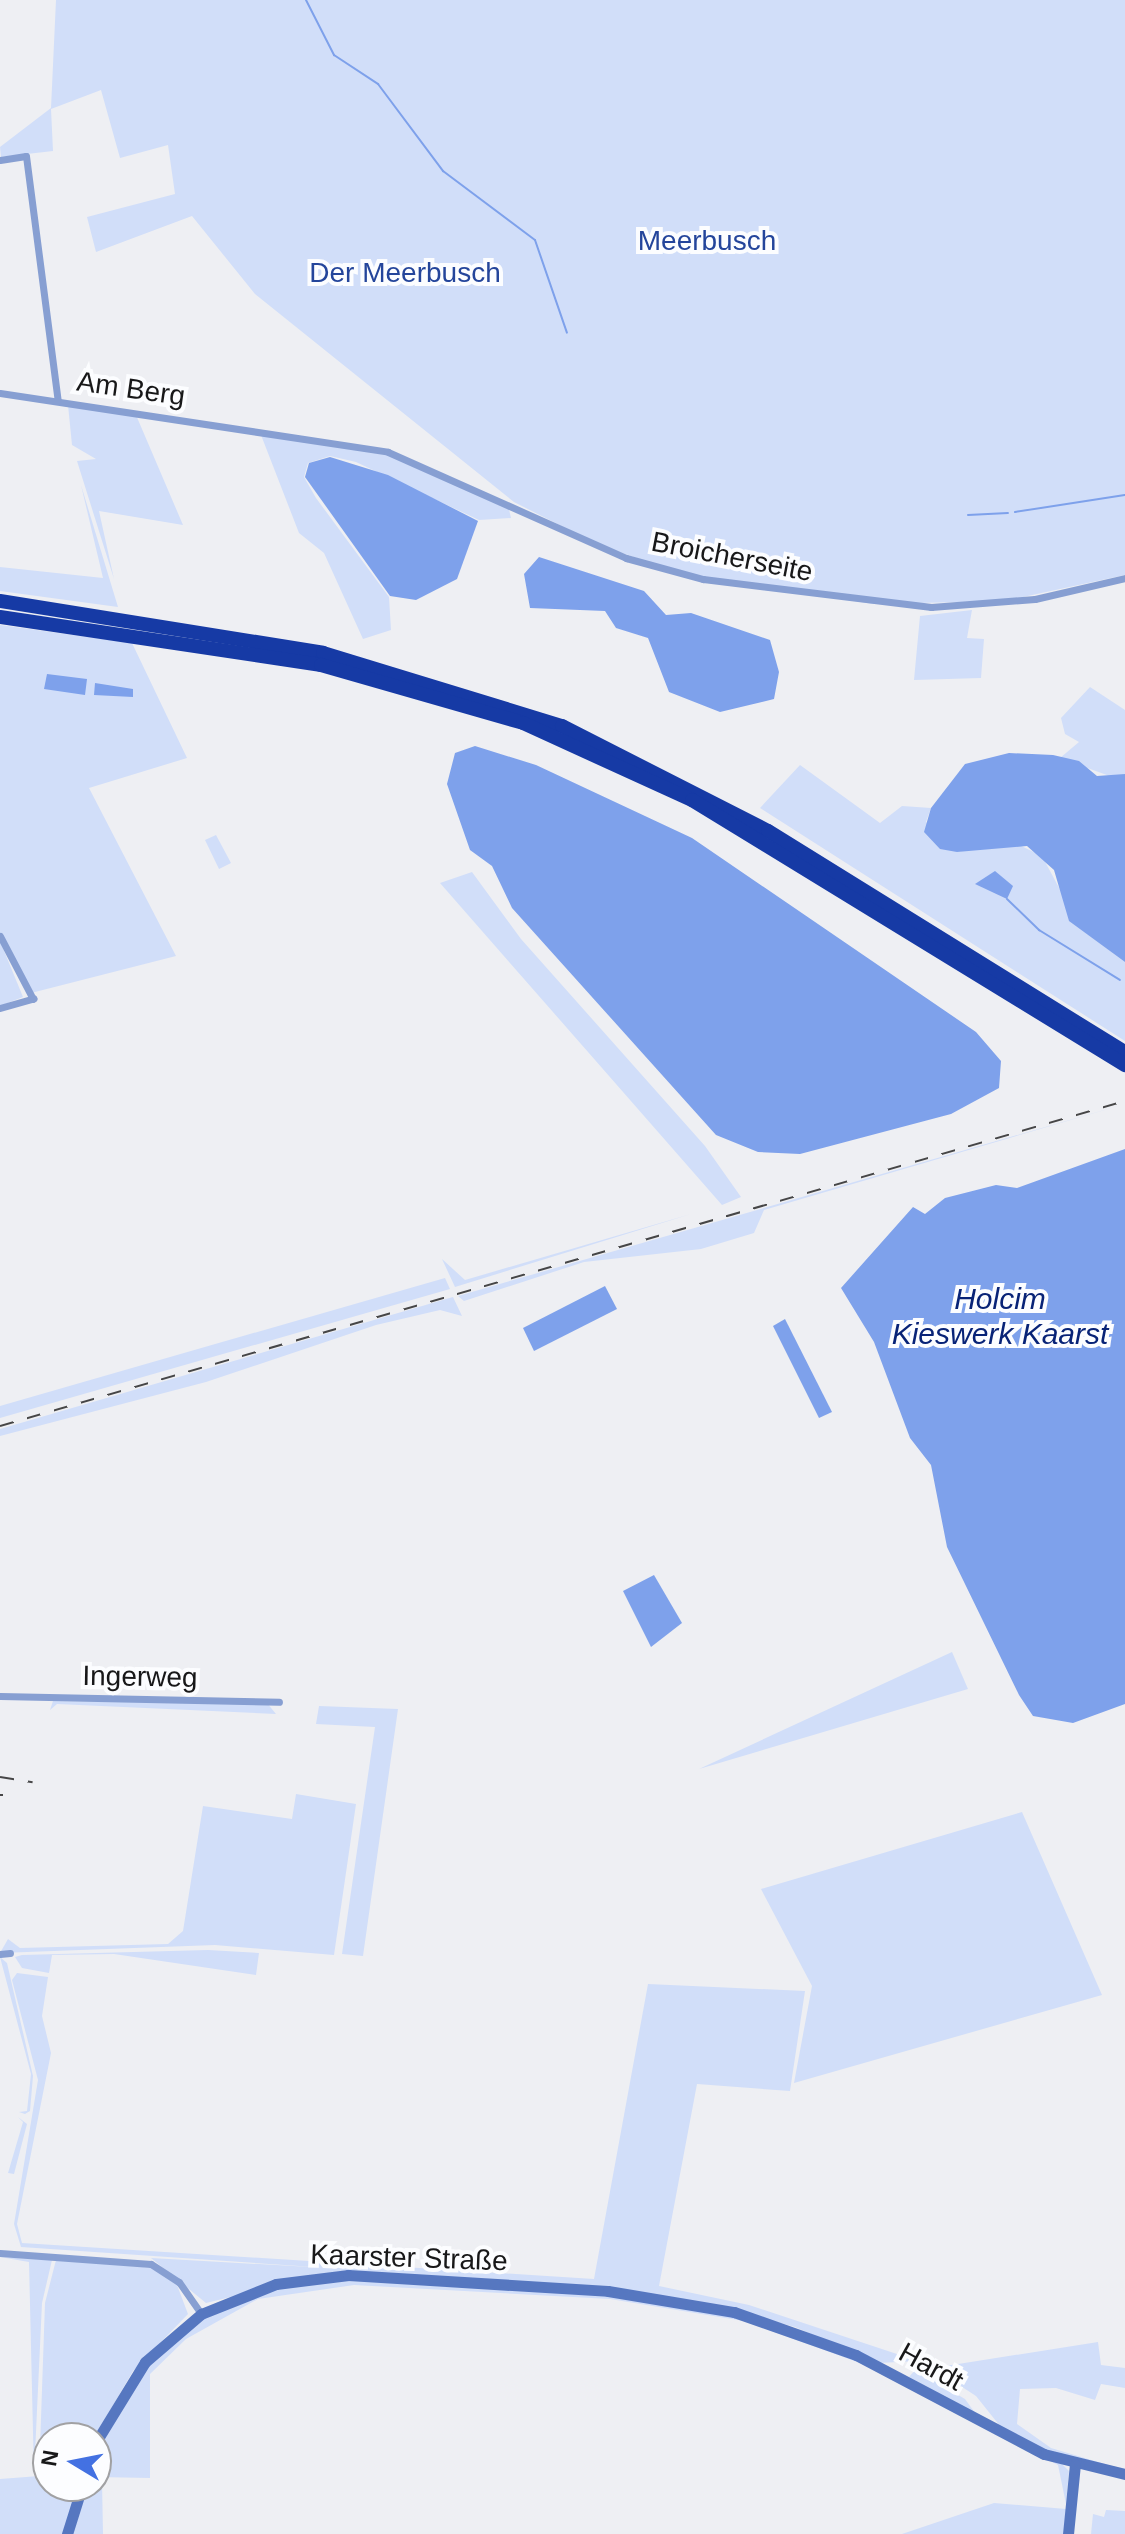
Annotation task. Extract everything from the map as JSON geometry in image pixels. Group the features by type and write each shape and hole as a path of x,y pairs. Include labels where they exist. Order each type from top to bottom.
{"highway":[{"path":"0,601 323,653 562,726 768,831 1123,1058"},
{"path":"0,617 321,665 534,727 751,834 1123,1058"}],"main road":[{"name":"Kaarster Straße","path":"201,2314 276,2284 348,2275 617,2292 761,2320"},
{"path":"108,2422 137,2372 201,2314"},
{"name":"Hardt","path":"761,2320 863,2358 1075,2464 1125,2474"},
{"path":"1068,2534 1075,2464"},
{"path":"67,2534 77,2502"}],"street":[{"path":"0,160 26,156 58,401"},
{"name":"Am Berg","path":"0,393 256,429"},
{"name":"Broicherseite","path":"256,429 400,456 626,558 703,579 931,607 1024,600 1125,578"},
{"path":"0,936 34,998 0,1008"},
{"name":"Ingerweg","path":"0,1696 279,1702"},
{"path":"0,1954 10,1953"},
{"path":"0,2253 151,2264 179,2282 201,2314"}],"green space":[{"name":"Meerbusch","path":"56,0 1125,0 1125,575 1005,601 873,604 683,574 599,545 514,502 255,294 192,216 96,252 87,217 175,194 168,145 120,158 101,90 51,109 53,151 1,157 0,147 51,108"},
{"path":"68,405 136,415 183,525 99,511 114,579 77,461 96,459 72,445"},
{"path":"261,435 388,455 508,505 511,518 479,520 356,462 330,456 308,463 304,477 316,498 389,597 391,630 363,639 324,553 299,533"},
{"path":"81,485 118,607 0,591 0,567 103,578"},
{"path":"972,610 967,638 984,639 981,678 914,680 920,616"},
{"path":"0,625 132,643 187,758 89,788 176,956 31,993 0,934"},
{"path":"1090,687 1125,710 1125,774 1115,778 1060,758 1079,742 1065,734 1061,718"},
{"path":"800,765 880,823 902,806 931,808 926,822 957,852 1013,842 1042,856 1072,912 1070,921 1125,962 1125,1041 760,808"},
{"path":"216,835 231,863 219,869 205,840"},
{"path":"472,872 521,939 705,1146 741,1197 722,1205 440,883"},
{"path":"0,941 23,997 0,1006"},
{"path":"1125,1104 764,1210 754,1233 701,1249 584,1262 464,1301 458,1296"},
{"path":"691,1214 455,1287 442,1259 465,1280"},
{"path":"445,1278 450,1289 0,1418 0,1406"},
{"path":"453,1297 462,1316 440,1310 376,1325 206,1382 0,1436 0,1429"},
{"path":"952,1652 968,1689 699,1769"},
{"path":"53,1701 267,1703 276,1714 57,1704 50,1710"},
{"path":"319,1706 398,1709 363,1956 342,1954 375,1727 316,1724"},
{"path":"296,1794 356,1804 334,1955 215,1945 0,1953 8,1939 20,1948 168,1944 183,1931 203,1806 292,1819"},
{"path":"1022,1812 1102,1995 794,2083 812,1986 761,1889"},
{"path":"208,1950 259,1953 256,1975 114,1954 52,1955 49,1973 22,1968 15,1957 22,1955"},
{"path":"0,1957 7,1963 33,2076 30,2111 25,2114 19,2112 27,2111 31,2074"},
{"path":"17,1973 48,1977 42,2016 51,2053 17,2224 22,2243 594,2279 648,1984 805,1991 790,2091 697,2084 659,2286 749,2305 918,2361 878,2363 795,2327 711,2304 333,2272 206,2303 151,2258 329,2268 21,2247 14,2224 38,2080 12,1980"},
{"path":"18,2117 27,2124 14,2174 8,2173 23,2122"},
{"path":"0,2257 52,2260 42,2303 36,2422 33,2422 29,2262"},
{"path":"56,2260 154,2268 177,2285 188,2314 133,2371 103,2422 41,2422 45,2303"},
{"path":"344,2278 613,2295 714,2311 833,2349 1062,2464 1069,2471 1066,2504 1058,2465 860,2363 744,2321 610,2299 354,2285 258,2299 186,2339 150,2374 150,2478 112,2477 111,2422 148,2364 199,2321 265,2290"},
{"path":"1098,2342 1101,2365 1125,2368 1125,2388 1101,2384 1095,2400 1056,2388 1020,2389 1017,2424 1051,2448 1125,2470 1051,2452 1004,2431 976,2396 933,2368"},
{"path":"915,2370 965,2399 978,2417 909,2377"},
{"path":"32,2477 32,2502 73,2502 63,2534 0,2534 0,2479"},
{"path":"80,2502 102,2502 103,2534 70,2534"},
{"path":"994,2503 1066,2509 1064,2534 902,2534"},
{"path":"1106,2510 1125,2511 1125,2534 1091,2534 1093,2514 1104,2517"}],"water":[{"path":"330,457 388,475 478,521 457,579 416,600 390,596 305,477 309,463"},
{"path":"539,557 644,591 666,615 691,613 770,640 779,672 774,699 720,712 669,692 648,638 616,628 605,611 530,608 524,574"},
{"path":"47,674 87,679 85,695 44,689"},
{"path":"95,683 133,689 133,697 94,695"},
{"path":"475,746 536,765 692,838 976,1032 1001,1061 999,1088 951,1114 800,1154 758,1152 716,1135 512,908 492,866 470,850 447,784 455,753"},
{"path":"1009,753 1053,755 1079,761 1097,776 1125,774 1125,962 1069,921 1054,870 1027,846 957,852 940,849 924,832 931,808 965,764"},
{"path":"995,871 1013,886 1007,899 975,884"},
{"name":"Holcim Kieswerk Kaarst","path":"1125,1149 1125,1704 1073,1723 1033,1716 1019,1695 947,1547 931,1465 910,1438 874,1342 841,1288 913,1207 925,1214 945,1198 996,1185 1017,1188"},
{"path":"605,1286 617,1309 534,1351 523,1328"},
{"path":"785,1319 832,1412 819,1418 773,1326"},
{"path":"654,1575 682,1623 651,1647 623,1591"}],"waterway":[{"path":"306,0 334,55 378,84 443,171 535,240 567,333"},
{"path":"1015,512 1125,495"},
{"path":"968,515 1008,513"},
{"path":"1007,899 1039,930 1120,980"}],"railway":[{"path":"0,1426 1125,1101"},
{"path":"0,1777 33,1782"}],"park label":[{"name":"Der Meerbusch","path":"405,273"}]}
